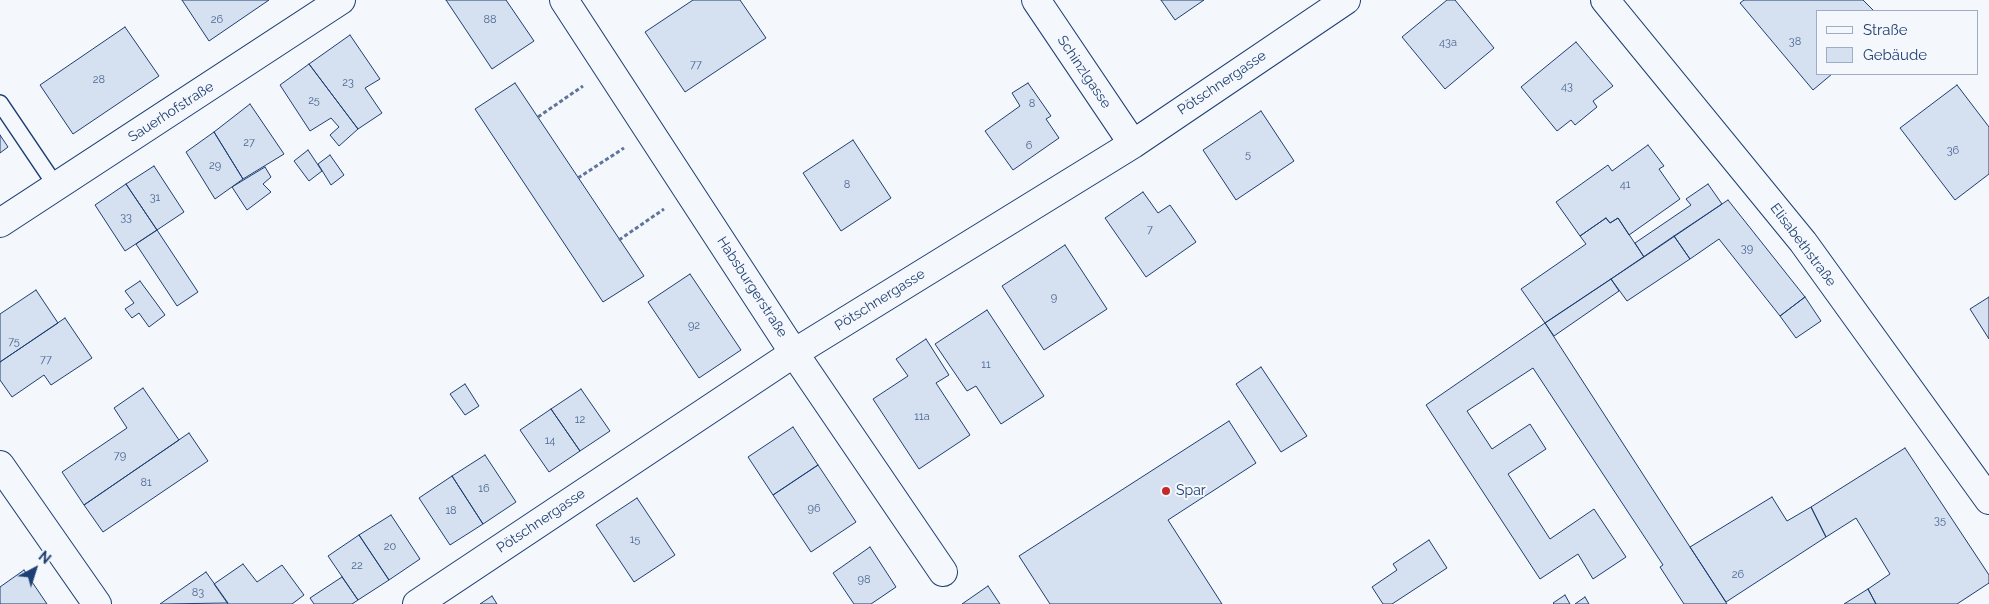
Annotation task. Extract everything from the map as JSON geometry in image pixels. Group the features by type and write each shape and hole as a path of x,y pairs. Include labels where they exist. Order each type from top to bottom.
{"street":[{"name":"Sauerhofstraße","path":"0,223 341,0"},
{"name":"Habsburgerstraße","path":"564,0 794,353 944,572"},
{"name":"Schinzlgasse","path":"1036,0 1133,144"},
{"name":"Pötschnergasse","path":"417,604 794,353 1133,144 1346,0"},
{"name":"Elisabethstraße","path":"1605,0 1803,242 1989,500"},
{"path":"0,465 97,604"}],"lane":[{"path":"0,103 56,186"}],"path":[{"path":"538,117 608,68"},
{"path":"578,178 649,131"},
{"path":"619,240 689,192"}],"building":[{"path":"182,0 269,0 209,41"},
{"path":"446,0 506,0 534,41 492,69"},
{"path":"693,0 740,0 766,38 685,92 645,32"},
{"path":"1161,0 1204,0 1175,20"},
{"path":"1447,0 1455,0 1494,48 1445,89 1402,37"},
{"path":"1744,0 1863,0 1873,10 1816,10 1816,75 1831,75 1813,90 1740,3"},
{"path":"125,27 159,76 73,134 40,85"},
{"path":"350,35 380,79 365,88 382,113 358,129 309,64"},
{"path":"1576,42 1613,86 1593,101 1597,107 1575,125 1571,120 1557,131 1521,87"},
{"path":"309,64 358,129 339,146 330,135 339,127 331,118 310,131 280,85"},
{"path":"515,83 644,276 603,302 475,109"},
{"path":"1028,83 1051,116 1046,119 1059,138 1013,170 985,131 1020,106 1012,93"},
{"path":"1957,85 1989,127 1989,174 1955,200 1900,128"},
{"path":"250,104 284,154 243,179 214,132"},
{"path":"1261,111 1294,161 1236,200 1203,150"},
{"path":"214,132 243,179 215,199 186,152"},
{"path":"0,135 8,147 0,153"},
{"path":"853,140 891,198 841,231 803,173"},
{"path":"1648,145 1664,166 1659,169 1680,199 1629,235 1618,218 1610,223 1606,218 1580,236 1556,202 1608,165 1612,171"},
{"path":"308,150 322,171 309,181 294,161"},
{"path":"330,155 344,175 331,185 318,164"},
{"path":"154,166 184,212 157,230 126,184"},
{"path":"265,167 271,177 263,184 271,192 247,210 232,187"},
{"path":"126,184 157,230 125,251 95,205"},
{"path":"1708,184 1722,204 1644,257 1635,243 1691,205 1686,199"},
{"path":"1143,192 1158,213 1170,205 1196,242 1146,277 1105,218"},
{"path":"1728,200 1805,297 1780,316 1719,239 1690,259 1674,236"},
{"path":"1606,218 1610,223 1618,218 1644,257 1545,323 1521,289 1586,244 1580,236"},
{"path":"157,230 198,292 177,306 136,244"},
{"path":"1674,236 1690,259 1627,301 1611,279"},
{"path":"1065,245 1107,309 1044,350 1002,286"},
{"path":"690,274 741,350 699,378 648,302"},
{"path":"1611,279 1619,291 1554,336 1545,323"},
{"path":"140,281 165,315 149,327 139,313 132,318 125,309 134,303 125,291"},
{"path":"36,290 58,323 0,362 0,314"},
{"path":"1805,297 1821,321 1796,338 1780,316"},
{"path":"1989,297 1989,339 1970,309"},
{"path":"987,310 1044,396 1001,424 976,386 967,391 935,344"},
{"path":"65,318 92,358 51,385 44,375 12,397 0,380 0,362"},
{"path":"1545,323 1727,604 1684,604 1660,567 1663,565 1533,368 1467,411 1492,449 1530,424 1546,449 1508,474 1550,539 1594,509 1626,557 1593,579 1578,554 1540,579 1426,405"},
{"path":"926,339 949,375 936,383 970,435 919,469 873,399 908,376 896,359"},
{"path":"1261,367 1307,436 1281,452 1236,384"},
{"path":"465,384 479,406 465,415 450,394"},
{"path":"143,388 179,440 84,505 62,472 127,428 114,408"},
{"path":"581,389 610,431 580,451 551,409"},
{"path":"551,409 580,451 549,472 520,430"},
{"name":"Spar","path":"1229,421 1256,463 1168,520 1222,604 1050,604 1019,556"},
{"path":"793,427 818,465 773,495 748,457"},
{"path":"189,433 208,461 103,532 84,505"},
{"path":"1905,448 1989,575 1989,583 1957,604 1876,604 1868,589 1890,574 1856,518 1826,537 1811,507"},
{"path":"485,455 516,502 483,524 452,476"},
{"path":"818,465 856,522 811,552 773,495"},
{"path":"452,476 483,524 450,545 419,498"},
{"path":"1772,497 1787,521 1811,507 1826,537 1726,602 1690,547"},
{"path":"637,498 675,555 634,582 596,525"},
{"path":"391,515 420,559 389,580 359,535"},
{"path":"359,535 389,580 358,600 328,556"},
{"path":"1429,540 1447,568 1392,604 1383,604 1372,587 1397,570 1393,564"},
{"path":"870,547 896,587 871,604 854,604 833,573"},
{"path":"243,564 257,582 282,565 304,595 292,604 228,604 214,584"},
{"path":"24,570 47,604 0,604 0,587"},
{"path":"206,572 228,603 160,604"},
{"path":"342,577 358,600 352,604 314,604 310,598"},
{"path":"988,586 1000,604 962,604"},
{"path":"1868,589 1876,604 1844,604"},
{"path":"1565,595 1570,604 1553,603"},
{"path":"492,596 497,604 480,604"},
{"path":"1585,597 1589,604 1575,604"}],"place":[{"name":"Spar","path":"1166,491"}]}
